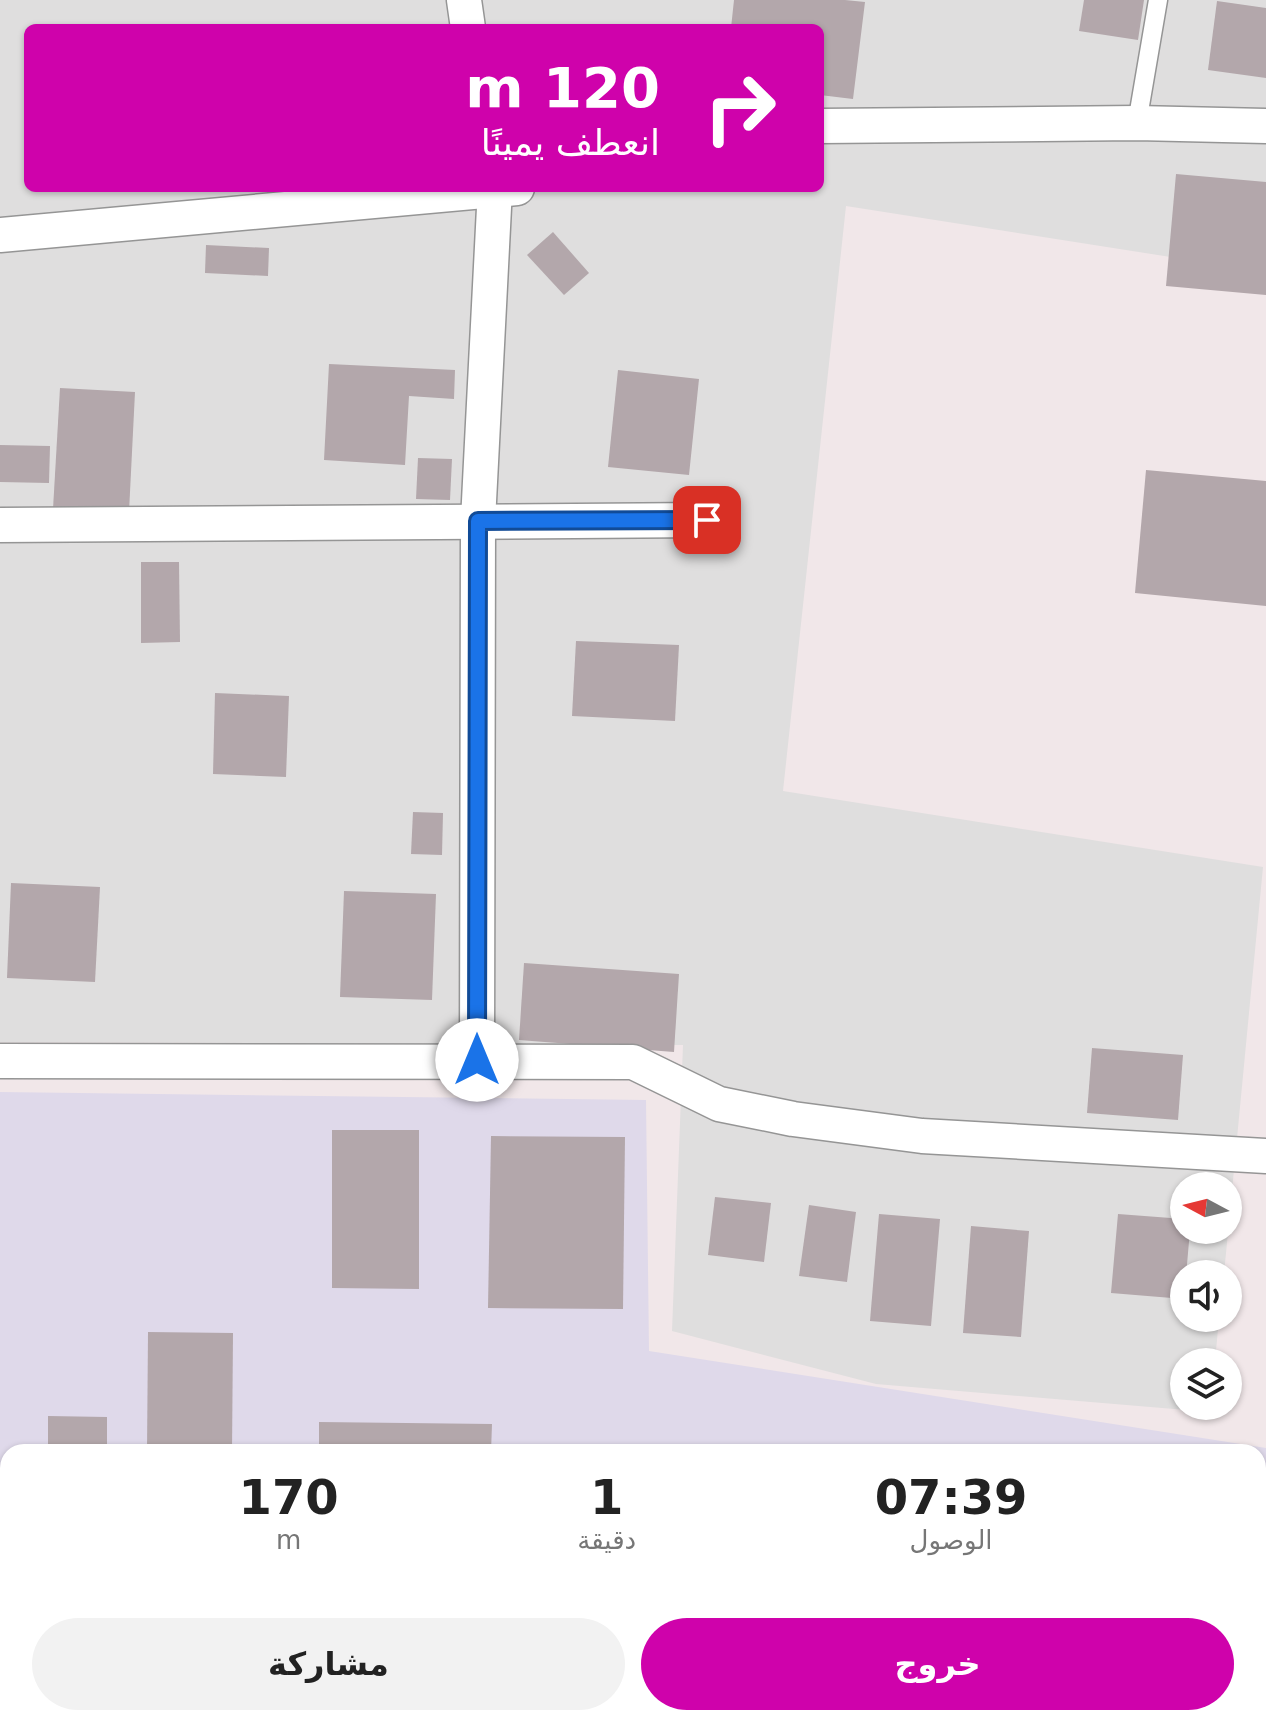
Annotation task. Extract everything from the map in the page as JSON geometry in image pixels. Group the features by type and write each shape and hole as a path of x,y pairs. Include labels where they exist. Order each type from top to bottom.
{"street":[{"path":"464,0 467,24"},
{"path":"824,126 1137,123 1266,126"},
{"path":"0,235 470,192"},
{"path":"477,1060 478,521 503,192"},
{"path":"0,525 707,520"},
{"path":"0,1061 633,1062 719,1104 793,1119 922,1136 1266,1156"}],"lane":[{"path":"1137,123 1158,0"}],"shaded area":[{"path":"0,0 1266,0 1266,272 846,206 783,791 1263,867 1234,1172 1170,1172 1170,1244 1227,1244 1225,1260 1170,1260 1170,1332 1218,1332 1216,1348 1170,1348 1170,1409 876,1384 672,1331 683,1045 0,1042"},
{"path":"0,1092 646,1100 649,1351 1241,1444 0,1444"}],"building":[{"path":"734,0 865,2 853,99 824,95 824,24 731,24"},
{"path":"1084,0 1144,0 1138,40 1079,31"},
{"path":"1217,1 1266,8 1266,78 1208,70"},
{"path":"1176,174 1266,182 1266,295 1166,286"},
{"path":"553,232 589,273 564,295 527,255"},
{"path":"206,245 269,248 268,276 205,273"},
{"path":"329,364 455,370 454,399 409,396 405,465 324,460"},
{"path":"618,370 699,379 689,475 608,467"},
{"path":"60,388 135,392 129,512 53,509"},
{"path":"0,445 50,446 49,483 0,482"},
{"path":"418,458 452,459 450,500 416,499"},
{"path":"1146,470 1266,481 1266,606 1135,593"},
{"path":"141,562 179,562 180,642 141,643"},
{"path":"576,641 679,645 675,721 572,716"},
{"path":"215,693 289,696 286,777 213,774"},
{"path":"413,812 443,813 442,855 411,854"},
{"path":"11,883 100,887 95,982 7,978"},
{"path":"344,891 436,894 432,1000 340,997"},
{"path":"524,963 679,974 674,1052 519,1040"},
{"path":"1092,1048 1183,1055 1178,1120 1087,1113"},
{"path":"332,1130 419,1130 419,1289 332,1288"},
{"path":"491,1136 625,1137 623,1309 488,1308"},
{"path":"715,1197 771,1203 764,1262 708,1255"},
{"path":"809,1205 856,1212 847,1282 799,1276"},
{"path":"879,1214 940,1219 931,1326 870,1321"},
{"path":"1118,1214 1170,1218 1170,1244 1189,1244 1187,1260 1170,1260 1170,1298 1111,1293"},
{"path":"971,1226 1029,1231 1021,1337 963,1333"},
{"path":"148,1332 233,1333 232,1444 147,1444"},
{"path":"48,1416 107,1417 107,1444 48,1444"},
{"path":"319,1422 492,1424 491,1444 319,1444"}],"route":[{"path":"477,1060 478,521 707,520"}]}
